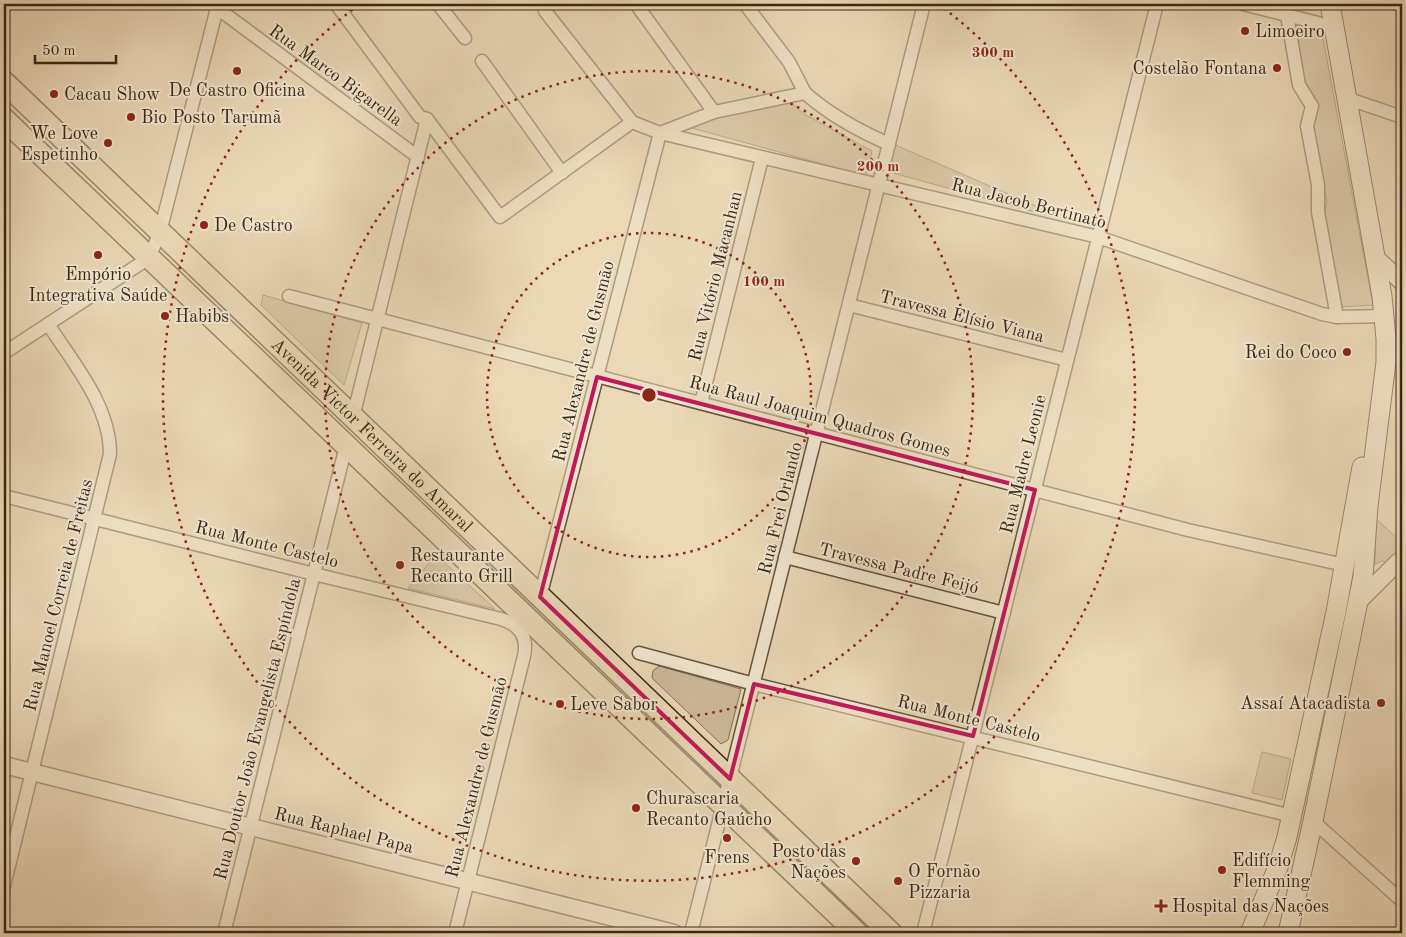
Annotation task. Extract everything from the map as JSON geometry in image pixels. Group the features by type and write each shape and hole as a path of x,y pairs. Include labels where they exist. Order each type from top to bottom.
{"highway":[{"name":"Avenida Victor Ferreira do Amaral","path":"4,82 891,933"},
{"name":"Avenida Victor Ferreira do Amaral","path":"4,119 857,933"}],"main road":[{"path":"1287,933 1314,820 1358,602 1365,560 1368,506 1386,362 1385,316 1330,4"},
{"path":"1250,933 1283,852 1292,816 1333,626 1366,448 1381,403"},
{"path":"1261,905 1262,922 1268,933"}],"street":[{"path":"336,4 420,117 427,119 500,218 632,122 544,11"},
{"path":"438,4 465,38"},
{"path":"636,4 714,112"},
{"path":"746,4 789,62 805,94 820,106 868,135 889,144"},
{"name":"Rua Frei Orlando","path":"691,933 924,4"},
{"name":"Rua Madre Leonie","path":"923,933 1156,4"},
{"path":"1243,4 1334,27"},
{"path":"4,353 149,258 160,232 214,6"},
{"name":"Rua Marco Bigarella","path":"214,6 418,157"},
{"path":"1286,15 1299,85 1312,106 1307,126 1318,185 1318,212 1337,317"},
{"path":"482,61 562,173"},
{"path":"660,133 714,112 805,94"},
{"path":"1346,98 1402,117"},
{"path":"353,417 427,119"},
{"name":"Rua Jacob Bertinato","path":"632,122 660,133 1098,237 1322,314 1337,317 1385,316"},
{"name":"Rua Alexandre de Gusmão","path":"540,597 660,133"},
{"name":"Rua Vitório Macanhan","path":"701,403 762,158"},
{"path":"1374,256 1402,282"},
{"name":"Rua Raul Joaquim Quadros Gomes","path":"289,296 701,403 817,431 1188,530 1344,565"},
{"name":"Travessa Elísio Viana","path":"849,305 1067,360"},
{"name":"Rua Manoel Correia de Freitas","path":"4,886 96,518 110,454 106,423 95,398 48,324"},
{"name":"Rua Doutor João Evangelista Espíndola","path":"224,933 346,446"},
{"name":"Rua Monte Castelo","path":"4,496 501,619 520,629"},
{"name":"Travessa Padre Feijó","path":"786,558 1004,613"},
{"path":"1358,602 1401,562"},
{"name":"Rua Alexandre de Gusmão","path":"455,933 524,656 525,642 520,629"},
{"name":"Rua Monte Castelo","path":"639,653 754,684 973,736 1292,816"},
{"name":"Rua Raphael Papa","path":"4,765 674,933"},
{"path":"1314,820 1402,901"}],"highlighted area":[{"path":"597,377 1035,490 973,736 754,684 730,779 540,597"}],"shaded area":[{"path":"1294,26 1322,33 1373,305 1340,307 1324,215 1327,202 1313,125 1318,106 1304,85"},
{"path":"790,101 804,114 872,151 866,176 692,128 691,122"},
{"path":"893,144 1038,207 1038,213 886,171"},
{"path":"263,295 362,323 344,385 261,305"},
{"path":"1376,519 1396,537 1402,535 1402,550 1390,562 1381,561 1375,565"},
{"path":"436,555 495,609 408,588"},
{"path":"659,666 741,689 728,740 721,744 652,678 653,671"},
{"path":"1262,752 1291,759 1282,800 1252,793"}],"place":[{"name":"Limoeiro","path":"1245,31"},
{"name":"Costelão Fontana","path":"1277,68"},
{"name":"De Castro Oficina","path":"237,71"},
{"name":"Cacau Show","path":"54,94"},
{"name":"Bio Posto Tarumã","path":"131,117"},
{"name":"We Love Espetinho","path":"108,143"},
{"name":"De Castro","path":"204,225"},
{"name":"Empório Integrativa Saúde","path":"98,255"},
{"name":"Habibs","path":"165,316"},
{"name":"Rei do Coco","path":"1347,352"},
{"name":"Restaurante Recanto Grill","path":"400,565"},
{"name":"Assaí Atacadista","path":"1381,703"},
{"name":"Leve Sabor","path":"560,704"},
{"name":"Churascaria Recanto Gaúcho","path":"636,808"},
{"name":"Frens","path":"727,838"},
{"name":"Posto das Nações","path":"856,861"},
{"name":"Edifício Flemming","path":"1222,870"},
{"name":"O Fornão Pizzaria","path":"898,881"},
{"name":"Hospital das Nações","path":"1161,906"}]}
